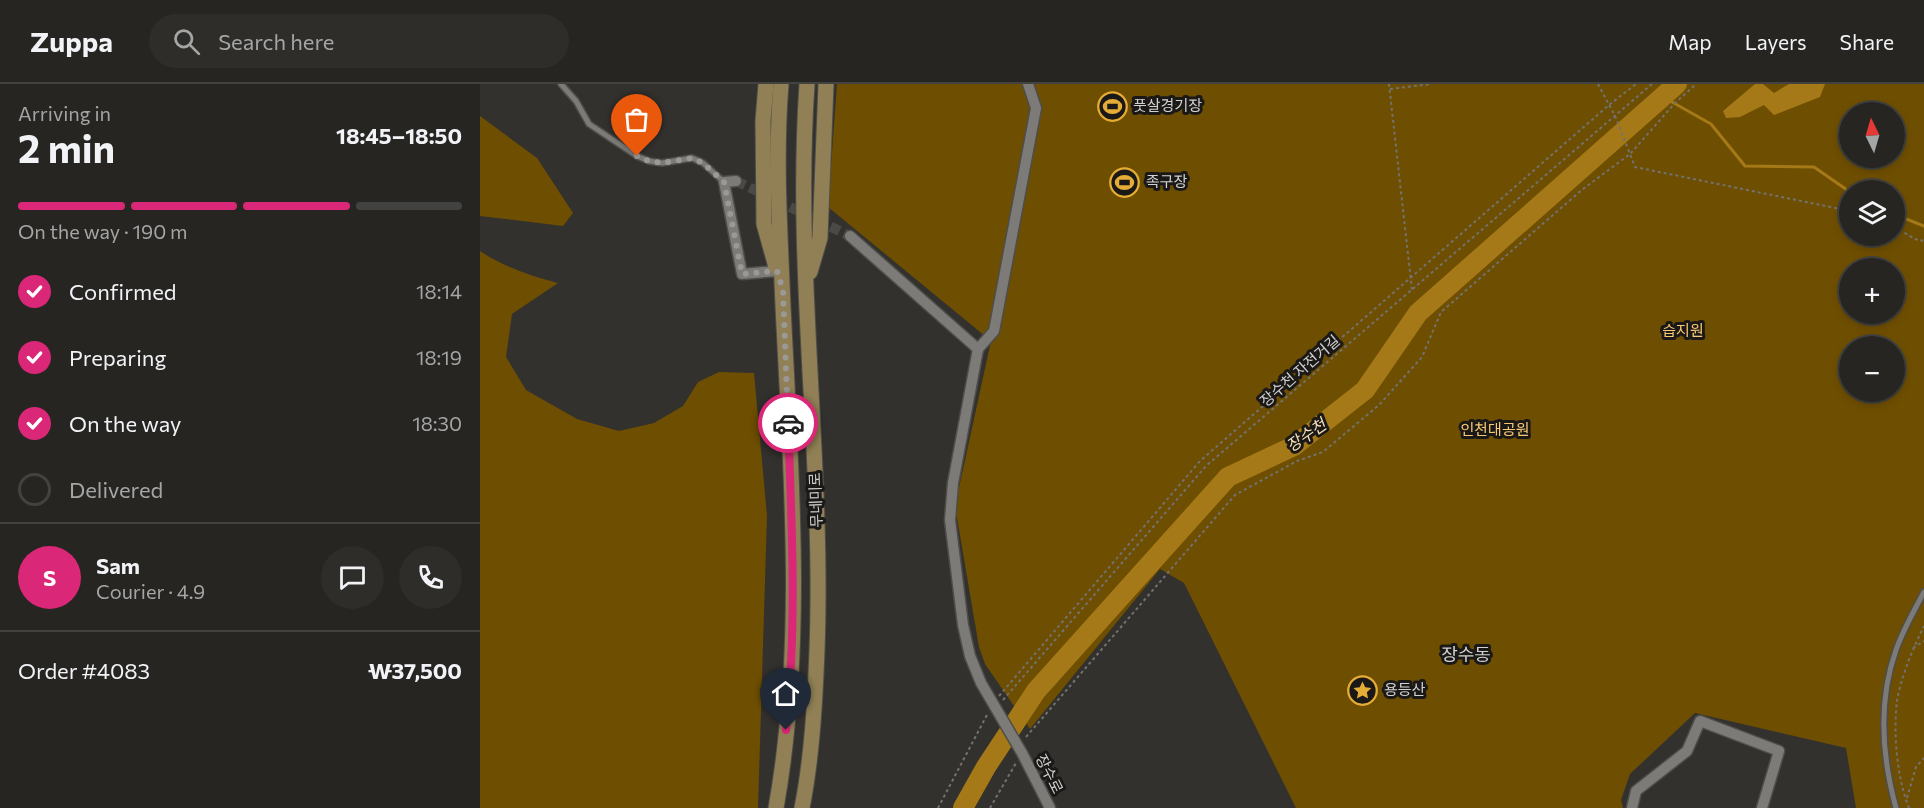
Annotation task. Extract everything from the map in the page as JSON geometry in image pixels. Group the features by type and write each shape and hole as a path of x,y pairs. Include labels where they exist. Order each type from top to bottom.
{"main road":[{"path":"766,84 763,121 764,224 783,290"},
{"name":"무네미로","path":"776,808 790,691 793,601 778,177 781,84"},
{"name":"무네미로","path":"804,803 816,691 819,601 802,177 807,84"},
{"path":"806,287 820,238 826,84"},
{"path":"771,808 779,790"}],"street":[{"path":"850,236 978,349 994,331 997,319 1036,108 1028,84"},
{"path":"736,180 724,182 742,274 777,271"},
{"name":"장수로","path":"978,349 953,483 950,520 963,625 977,674 1050,808"},
{"path":"1632,808 1636,791 1687,751 1700,721 1779,751 1762,808"}],"lane":[{"path":"561,84 576,101 589,124 637,156 662,163 692,158 703,163 724,182"},
{"path":"1896,808 1888,778 1884,748 1884,714 1896,651 1924,592"}],"path":[{"path":"1389,84 1412,290"},
{"path":"1390,89 1431,84"},
{"path":"1598,84 1615,116 1635,167 1839,209"},
{"path":"938,808 997,709 1200,461 1636,84"},
{"name":"장수천 자전거길","path":"997,709 1206,466 1652,84"},
{"path":"990,808 1018,746 1235,495 1297,461 1323,452 1379,405 1422,357 1441,312 1583,189 1630,154 1678,100 1696,84"},
{"path":"1905,233 1920,241 1924,240"},
{"path":"1909,808 1896,751 1897,701 1914,648 1924,626"},
{"path":"1914,648 1924,641"},
{"path":"1906,801 1916,767 1924,758"}],"green space":[{"name":"인천대공원","path":"837,84 1924,84 1924,808 1856,808 1846,748 1695,713 1630,774 1621,800 1623,808 1296,808 1184,583 1160,569 1030,729 985,664 979,647 955,506 991,341 828,207"},
{"path":"480,116 537,158 573,213 563,226 480,216"},
{"path":"480,251 518,270 558,283 512,314 506,357 526,390 577,419 619,431 654,423 683,406 698,382 719,372 754,373 767,516 758,808 480,808"}],"shaded area":[{"path":"1755,84 1763,84 1774,93 1789,84 1825,84 1820,97 1774,115 1764,105 1740,117 1726,118 1723,111"}],"waterway":[{"name":"장수천","path":"963,808 986,767 1036,691 1228,477 1294,446 1365,390 1418,313 1677,84"},
{"path":"1672,102 1711,124 1745,166 1814,167 1839,184"},
{"path":"1905,218 1924,226"}],"tunnel":[{"path":"736,181 850,236"}],"way so far":[{"path":"637,156 662,163 692,158 703,163 724,182 742,274 777,271 783,290 788,423"}],"place":[{"name":"풋살경기장","path":"1112,106"},
{"name":"족구장","path":"1125,182"},
{"name":"용등산","path":"1363,690"}],"district":[{"name":"장수동","path":"1466,655"}],"route":[{"path":"786,730 790,691 793,601 788,423"}],"park label":[{"name":"습지원","path":"1683,331"}]}
